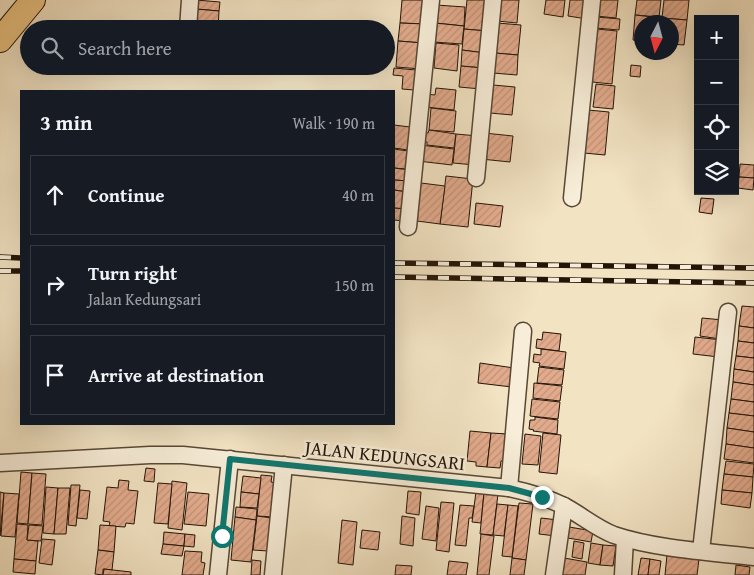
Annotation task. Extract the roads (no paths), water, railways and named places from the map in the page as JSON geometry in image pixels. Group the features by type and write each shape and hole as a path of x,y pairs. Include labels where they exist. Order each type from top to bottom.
{"highway":[{"path":"0,40 33,0"}],"street":[{"path":"189,20 190,0"},
{"path":"408,227 431,0"},
{"path":"476,178 494,0"},
{"path":"572,198 592,0"},
{"path":"701,551 728,312"},
{"path":"509,488 523,331"},
{"name":"JALAN KEDUNGSARI","path":"0,463 165,454 509,488 542,497 564,506 611,534 701,551 754,557"},
{"path":"218,575 230,459"},
{"path":"273,575 284,465"},
{"path":"554,575 564,506"},
{"path":"623,575 626,538"}],"railway":[{"path":"0,257 20,258"},
{"path":"395,263 754,268"},
{"path":"0,271 20,271"},
{"path":"395,277 754,283"}]}
